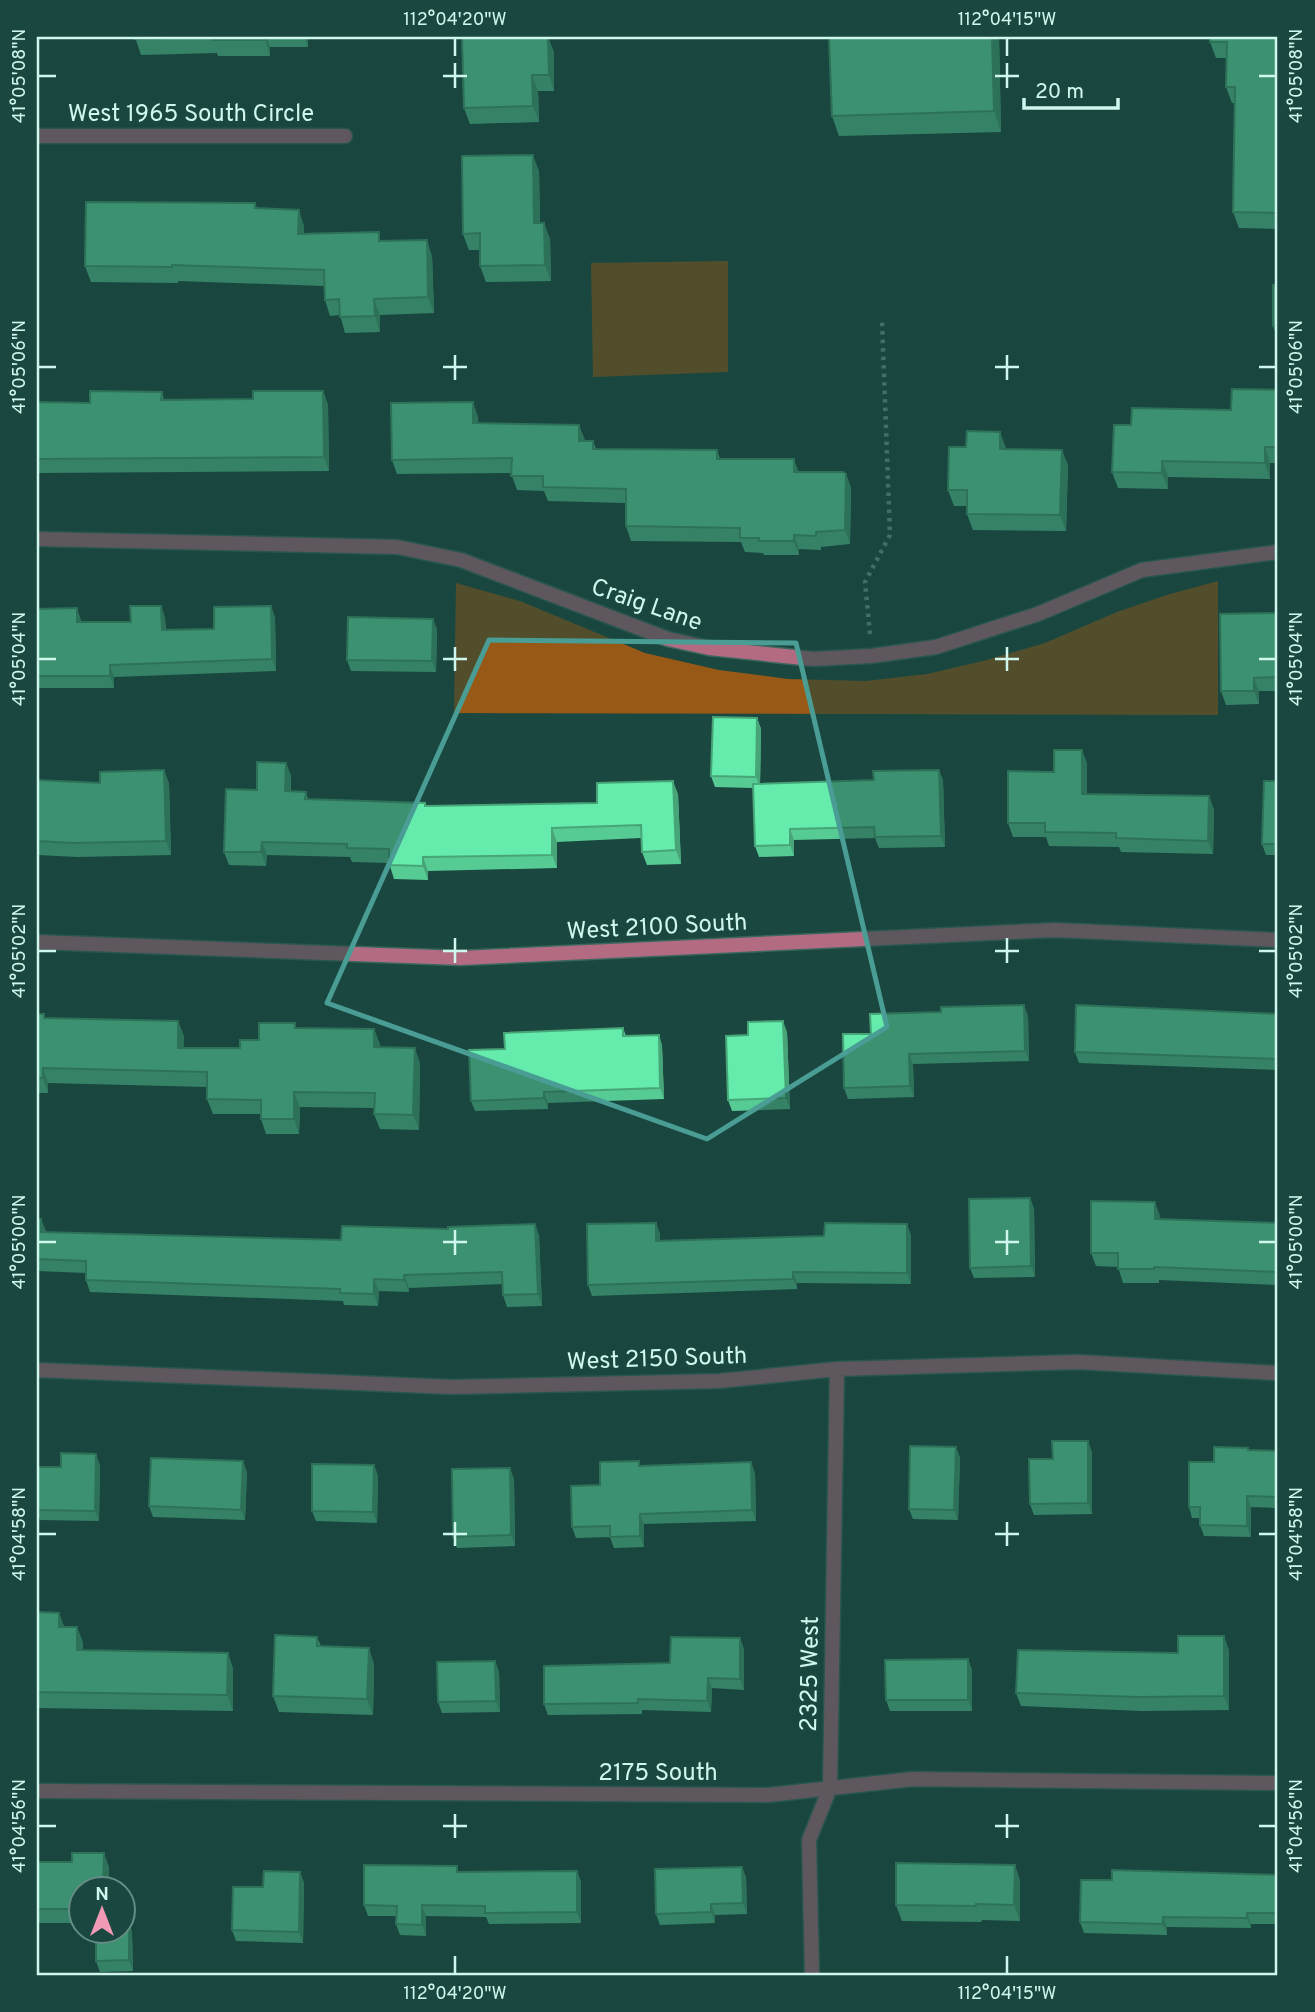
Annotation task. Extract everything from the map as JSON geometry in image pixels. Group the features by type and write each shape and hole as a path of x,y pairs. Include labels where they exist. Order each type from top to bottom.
{"street":[{"name":"West 1965 South Circle","path":"37,136 345,136"},
{"name":"Craig Lane","path":"37,540 397,547 461,560 668,639 709,648 813,659 871,656 936,647 1038,614 1142,570 1278,552"},
{"name":"West 2100 South","path":"37,942 461,957 1055,930 1278,940"},
{"name":"West 2150 South","path":"37,1370 453,1387 719,1381 837,1369 1078,1362 1278,1373"},
{"name":"2325 West","path":"812,1975 809,1840 830,1788 837,1369"},
{"name":"2175 South","path":"37,1791 768,1795 913,1779 1278,1783"}],"path":[{"path":"871,656 866,582 890,535 882,321"}],"highlighted area":[{"path":"489,640 796,643 887,1027 707,1139 327,1003"}],"shaded area":[{"path":"728,261 728,372 593,377 591,263"},
{"path":"1218,581 1218,715 454,713 456,583 520,601 645,653 719,670 788,679 866,681 927,674 983,661 1045,643 1117,612"}],"building":[{"path":"135,37 212,37 135,39"},
{"path":"212,37 265,37 265,40 212,40"},
{"path":"462,37 548,37 549,75 532,75 533,106 464,108"},
{"path":"829,37 992,37 994,111 832,116"},
{"path":"1210,37 1278,37 1278,213 1233,212 1235,87 1226,87 1227,42 1210,42"},
{"path":"533,155 534,223 544,223 545,265 480,266 480,233 463,234 462,156"},
{"path":"86,202 255,203 255,208 299,210 298,234 379,232 379,241 427,240 428,297 374,299 375,316 340,317 339,299 325,300 324,270 172,265 85,266"},
{"path":"1273,285 1278,285 1278,325 1273,326"},
{"path":"1232,389 1278,390 1278,447 1265,447 1265,463 1162,461 1162,473 1112,472 1114,425 1131,425 1132,408 1231,410"},
{"path":"90,391 162,392 161,400 253,399 253,391 323,391 324,457 37,459 37,402 90,403"},
{"path":"473,402 473,423 579,425 579,441 593,441 593,449 717,450 717,459 794,459 794,472 843,472 846,474 845,530 816,532 816,536 794,535 794,541 759,541 759,538 740,538 740,528 626,526 626,489 543,487 543,476 511,476 512,458 392,460 391,403"},
{"path":"967,431 1000,432 1000,449 1062,450 1060,515 967,514 967,490 948,490 949,447 966,447"},
{"path":"130,606 161,606 162,630 214,629 214,607 271,606 272,659 110,665 110,676 37,676 37,609 77,608 77,622 131,622"},
{"path":"1278,613 1278,677 1254,678 1254,691 1221,691 1220,614"},
{"path":"348,617 433,619 432,661 347,660"},
{"path":"713,717 757,718 756,777 711,776"},
{"path":"1054,750 1082,750 1082,794 1209,796 1208,841 1116,838 1116,833 1045,832 1045,823 1008,823 1008,771 1054,772"},
{"path":"257,762 286,763 285,791 306,792 305,799 425,803 425,806 597,803 597,783 673,781 676,850 642,852 641,825 552,828 552,855 423,857 423,866 389,865 389,849 347,848 347,844 262,842 261,852 224,852 226,789 257,790"},
{"path":"164,770 166,841 37,841 37,780 100,783 100,772"},
{"path":"939,770 941,836 875,837 874,827 790,829 790,845 755,846 753,784 874,780 873,771"},
{"path":"1264,781 1278,781 1278,844 1262,844"},
{"path":"1024,1005 1025,1051 909,1054 910,1086 844,1088 843,1034 871,1034 870,1014 941,1012 941,1007"},
{"path":"1076,1005 1278,1014 1278,1059 1075,1052"},
{"path":"37,1014 44,1014 44,1018 178,1021 178,1048 240,1048 240,1040 259,1040 259,1023 295,1023 295,1028 374,1029 374,1047 415,1048 413,1115 374,1114 375,1093 294,1092 294,1119 261,1119 261,1100 207,1099 207,1072 43,1068 43,1078 37,1078"},
{"path":"783,1021 786,1098 728,1100 726,1036 748,1035 748,1022"},
{"path":"623,1028 623,1036 659,1035 660,1088 544,1092 544,1098 471,1101 469,1050 505,1049 504,1033"},
{"path":"1030,1198 1031,1266 970,1268 969,1199"},
{"path":"1091,1201 1155,1202 1155,1219 1278,1223 1278,1272 1154,1267 1118,1269 1118,1253 1091,1253"},
{"path":"37,1219 41,1219 41,1232 341,1240 342,1226 448,1229 535,1224 538,1294 503,1295 502,1272 404,1275 404,1280 374,1279 374,1294 340,1293 340,1289 86,1280 86,1261 37,1259"},
{"path":"656,1223 656,1241 824,1236 825,1223 907,1224 907,1273 793,1272 793,1279 588,1285 587,1224"},
{"path":"1052,1441 1088,1441 1088,1503 1030,1504 1029,1459 1053,1459"},
{"path":"910,1446 956,1447 954,1510 909,1509"},
{"path":"1214,1447 1278,1451 1278,1497 1247,1496 1247,1526 1200,1525 1200,1507 1189,1507 1189,1462 1214,1462"},
{"path":"61,1453 96,1454 95,1511 37,1510 37,1467 61,1467"},
{"path":"151,1458 243,1461 241,1510 149,1506"},
{"path":"639,1461 639,1466 751,1462 752,1510 640,1514 640,1536 610,1537 610,1526 572,1527 571,1486 600,1485 600,1462"},
{"path":"312,1464 374,1465 373,1512 312,1511"},
{"path":"510,1468 511,1535 453,1537 452,1469"},
{"path":"37,1612 59,1613 59,1627 77,1627 77,1650 228,1653 227,1695 37,1692"},
{"path":"275,1635 317,1637 317,1646 369,1648 367,1699 273,1696"},
{"path":"1178,1636 1224,1636 1224,1696 1138,1697 1016,1693 1018,1650 1178,1653"},
{"path":"671,1637 740,1638 740,1679 708,1678 707,1701 638,1699 638,1703 544,1704 544,1666 670,1663"},
{"path":"968,1659 968,1700 886,1700 885,1660"},
{"path":"495,1661 496,1701 438,1702 437,1662"},
{"path":"72,1853 104,1853 103,1876 66,1876 66,1909 37,1909 37,1862 72,1862"},
{"path":"896,1863 1015,1865 1014,1905 896,1905"},
{"path":"364,1865 457,1866 457,1872 577,1871 577,1912 485,1913 485,1906 422,1905 422,1925 396,1924 397,1906 364,1905"},
{"path":"742,1867 743,1903 711,1904 711,1912 656,1914 655,1869"},
{"path":"1112,1870 1278,1875 1278,1913 1247,1913 1247,1918 1163,1917 1163,1924 1080,1922 1081,1880 1112,1880"},
{"path":"264,1871 300,1872 299,1932 232,1930 233,1887 263,1887"},
{"path":"96,1946 129,1946 129,1960 96,1961"}]}
